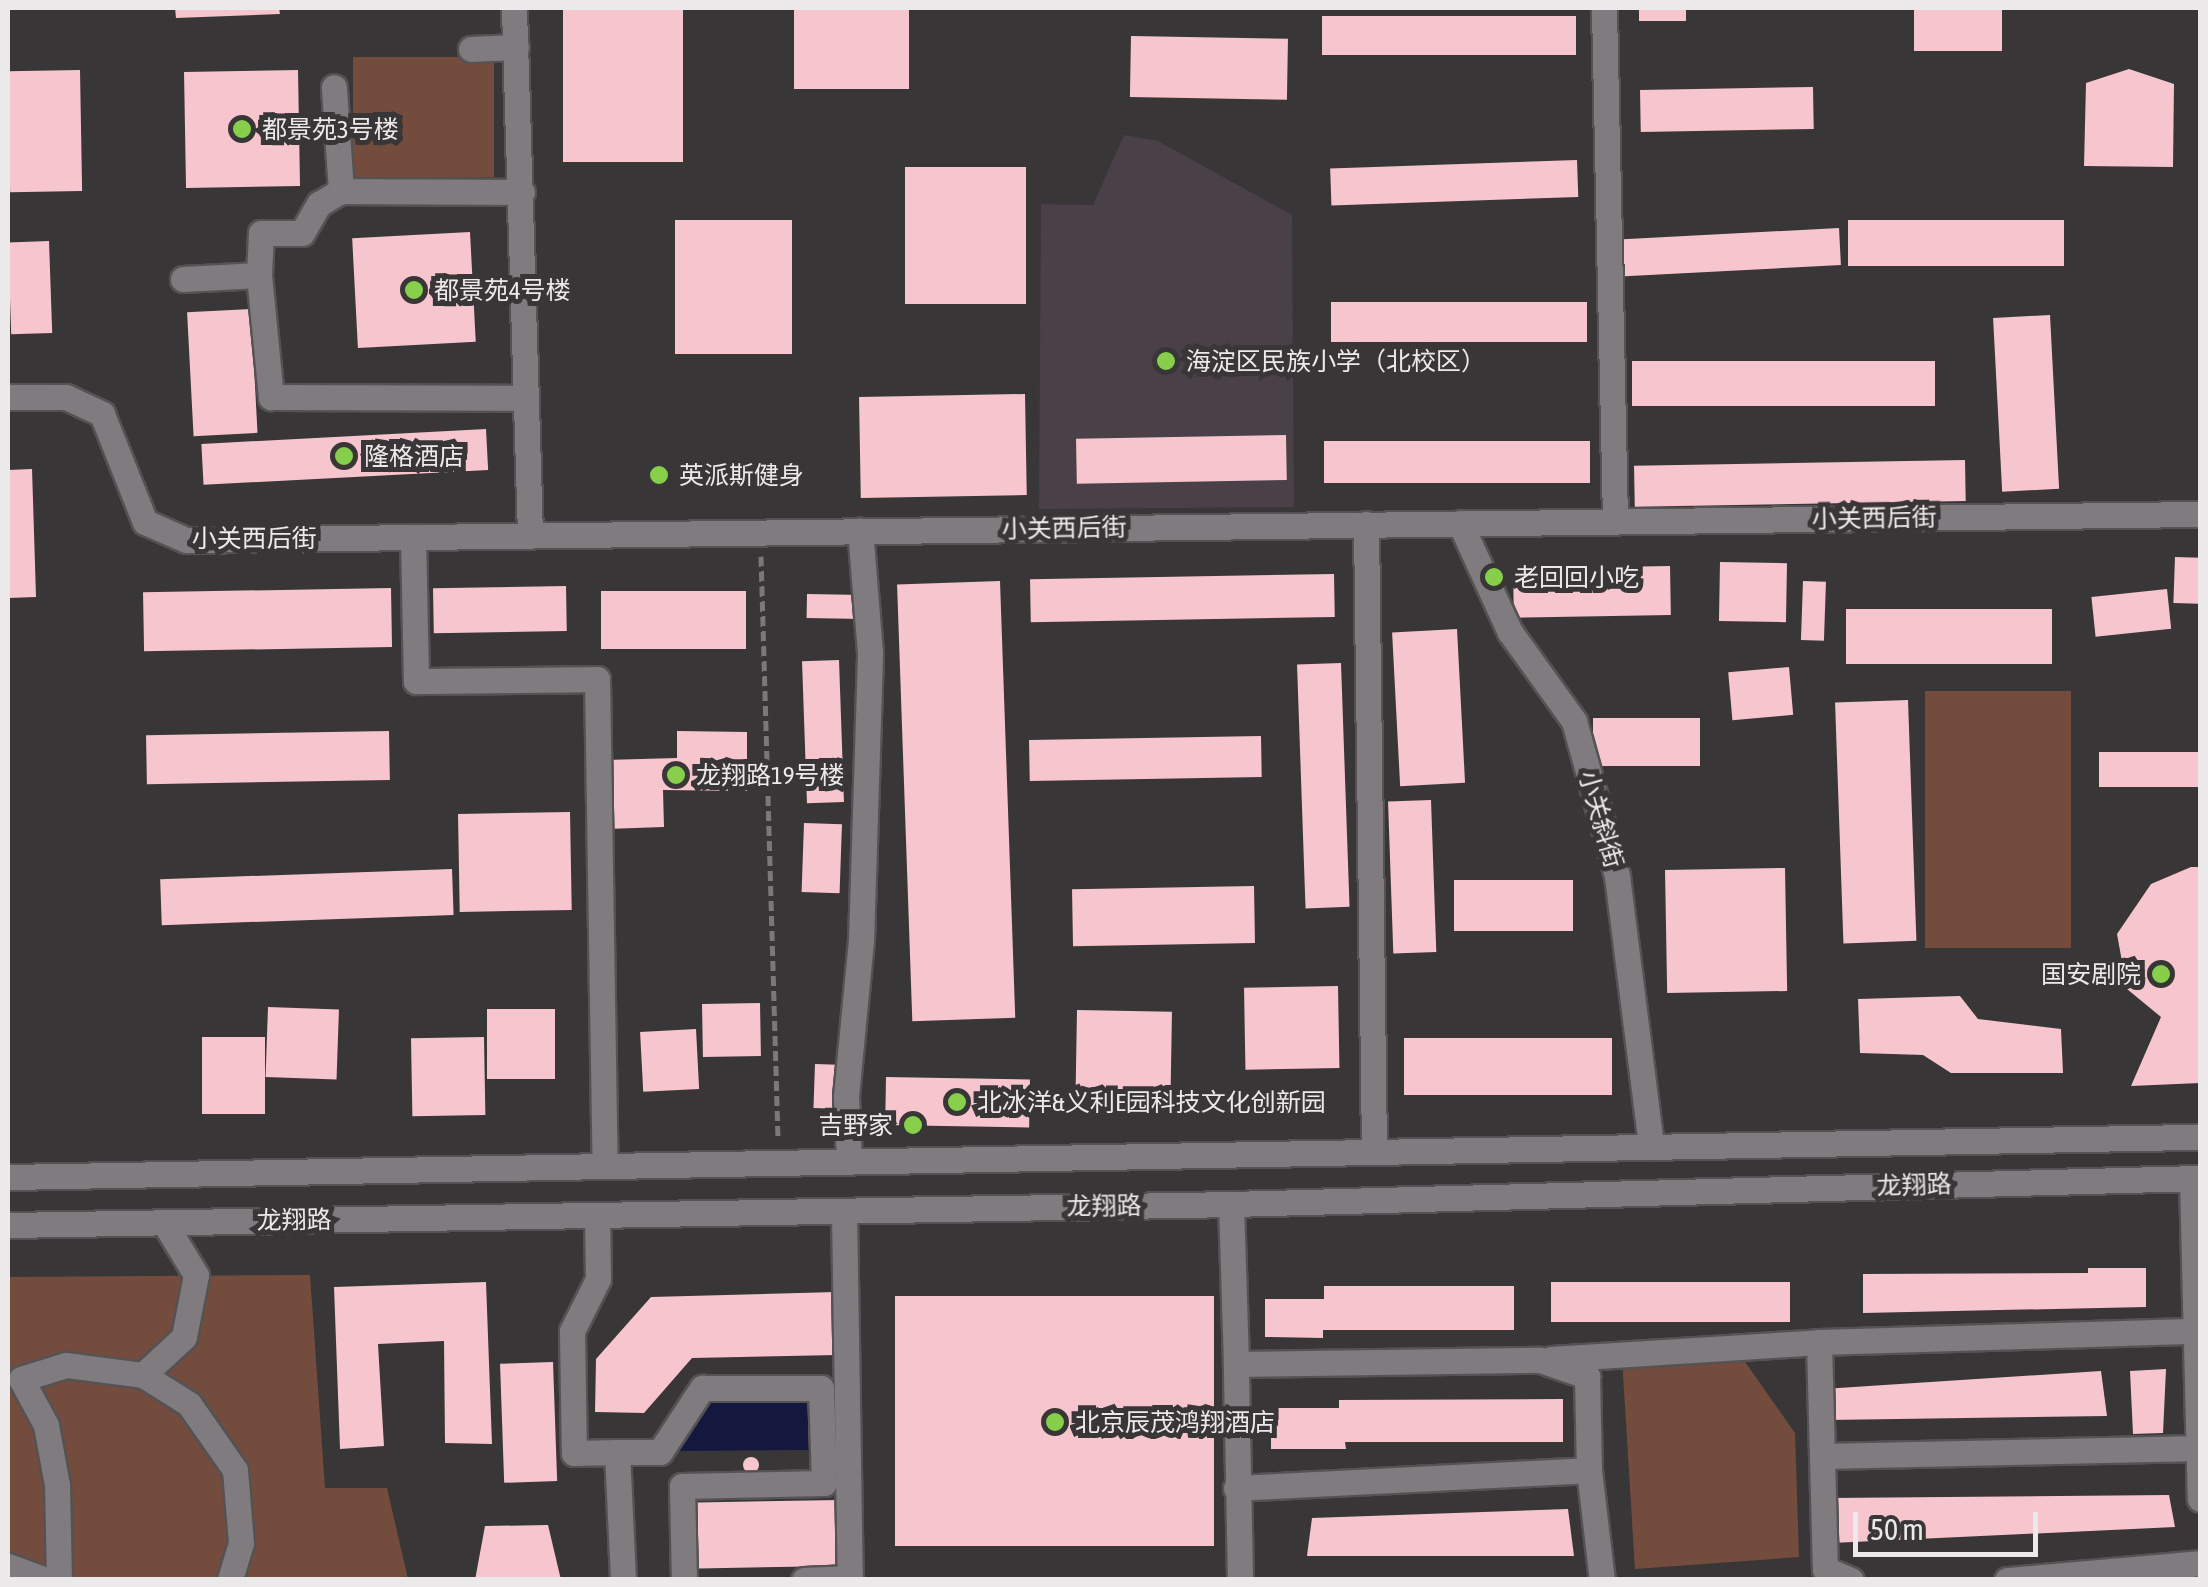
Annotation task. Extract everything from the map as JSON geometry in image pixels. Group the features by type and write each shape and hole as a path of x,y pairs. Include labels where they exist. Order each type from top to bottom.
{"street":[{"path":"514,8 530,535"},
{"path":"1604,8 1616,522"},
{"path":"470,49 516,47"},
{"path":"334,87 342,191"},
{"path":"522,192 342,191 319,204 302,233 260,232 258,275 271,396 526,398"},
{"path":"183,278 258,275"},
{"name":"小关西后街","path":"8,396 66,397 102,414 145,522 186,540 2200,514"},
{"name":"小关斜街","path":"1460,523 1510,632 1574,722 1618,876 1652,1147"},
{"path":"1366,524 1374,1152"},
{"path":"849,1160 846,1096 861,941 870,653 860,530"},
{"path":"413,537 416,681 597,679 605,1165"},
{"name":"龙翔路","path":"8,1177 2200,1137"},
{"path":"2196,1178 2200,1499"},
{"name":"龙翔路","path":"8,1225 1231,1204 2196,1178"},
{"path":"1231,1204 1240,1580"},
{"path":"804,1580 850,1579 837,1372 844,1210"},
{"path":"596,1215 598,1279 572,1330 574,1453 628,1458 660,1452 702,1388 821,1388 824,1483 682,1486 684,1580"},
{"path":"143,1374 184,1336 196,1276 164,1222"},
{"path":"1236,1364 1540,1360 1819,1342 2196,1330"},
{"path":"1819,1342 1824,1570 1851,1580"},
{"path":"1540,1360 1587,1376 1589,1470 1602,1580"},
{"path":"58,1580 48,1440 14,1379 66,1365 143,1374 190,1404 234,1470 241,1542 230,1580"},
{"path":"1822,1456 2199,1448"},
{"path":"623,1580 628,1458"},
{"path":"1236,1488 1589,1470"},
{"path":"2007,1580 2200,1562"},
{"path":"8,1566 46,1580"}],"path":[{"path":"760,532 778,1163"}],"shaded area":[{"path":"353,57 494,57 494,177 353,177"},
{"name":"海淀区民族小学（北校区）","path":"1124,135 1158,141 1292,215 1294,507 1039,509 1041,204 1093,205"},
{"path":"1925,691 2071,691 2071,948 1925,948"},
{"path":"310,1275 325,1488 387,1488 408,1579 8,1579 8,1277"},
{"path":"1729,1339 1795,1433 1799,1557 1635,1569 1621,1342"},
{"path":"711,1399 808,1400 809,1450 678,1451"}],"building":[{"path":"175,8 279,8 280,14 176,18"},
{"path":"563,8 683,8 683,162 563,162"},
{"path":"794,8 909,8 909,89 794,89"},
{"path":"1639,8 1686,8 1686,21 1639,21"},
{"path":"1914,8 2002,8 2002,51 1914,51"},
{"path":"1322,16 1576,16 1576,55 1322,55"},
{"path":"1131,36 1288,39 1287,100 1130,97"},
{"path":"2129,69 2174,84 2173,167 2084,166 2086,83"},
{"path":"80,70 82,191 10,192 8,71"},
{"name":"都景苑3号楼","path":"298,70 300,186 186,188 184,72"},
{"path":"1813,87 1814,129 1641,132 1640,90"},
{"path":"1577,160 1578,197 1331,206 1330,169"},
{"path":"905,167 1026,167 1026,304 905,304"},
{"path":"675,220 792,220 792,354 675,354"},
{"path":"1848,220 2064,220 2064,266 1848,266"},
{"path":"1839,228 1841,265 1620,277 1618,240"},
{"name":"都景苑4号楼","path":"470,232 476,342 358,348 352,238"},
{"path":"49,241 52,333 11,334 8,242"},
{"path":"1331,302 1587,302 1587,342 1331,342"},
{"path":"251,309 257,433 194,436 187,312"},
{"path":"2050,315 2059,489 2002,492 1993,318"},
{"path":"1632,361 1935,361 1935,406 1632,406"},
{"path":"1025,394 1027,495 861,498 859,397"},
{"name":"隆格酒店","path":"486,429 488,470 204,485 201,444"},
{"path":"1286,435 1287,480 1077,484 1076,439"},
{"path":"1324,441 1590,441 1590,483 1324,483"},
{"path":"1965,460 1966,501 1635,507 1634,466"},
{"path":"32,469 36,597 8,598 8,470"},
{"path":"2175,557 2200,558 2198,604 2173,603"},
{"path":"1720,562 1787,563 1786,622 1719,621"},
{"path":"1670,566 1671,615 1514,618 1513,569"},
{"path":"1334,574 1335,617 1031,622 1030,579"},
{"name":"北冰洋&义利E园科技文化创新园","path":"1000,581 1015,1018 912,1021 897,585"},
{"path":"1803,581 1826,582 1824,641 1801,640"},
{"path":"566,586 567,631 434,633 433,588"},
{"path":"391,588 392,647 144,651 143,592"},
{"path":"2167,589 2171,629 2096,637 2091,597"},
{"path":"601,591 746,591 746,649 601,649"},
{"path":"807,594 863,595 863,619 807,618"},
{"path":"1846,609 2052,609 2052,664 1846,664"},
{"path":"1457,629 1465,783 1400,786 1392,632"},
{"path":"839,660 844,802 807,803 802,661"},
{"path":"1341,663 1350,907 1306,908 1297,665"},
{"path":"1789,667 1793,715 1732,720 1728,672"},
{"path":"1908,700 1916,941 1843,943 1835,703"},
{"path":"1593,718 1700,718 1700,766 1593,766"},
{"path":"389,731 390,780 147,784 146,735"},
{"name":"龙翔路19号楼","path":"677,731 747,732 747,791 663,790 664,827 606,829 605,760 677,758"},
{"path":"1261,736 1262,777 1030,781 1029,740"},
{"path":"2099,752 2200,752 2200,787 2099,787"},
{"path":"1431,800 1436,952 1393,953 1388,802"},
{"path":"570,812 572,910 460,912 458,814"},
{"path":"804,823 842,824 840,893 802,892"},
{"name":"国安剧院","path":"2200,867 2200,1083 2131,1086 2161,1017 2127,989 2117,934 2151,884"},
{"path":"1785,868 1787,991 1667,993 1665,870"},
{"path":"452,869 454,915 162,925 160,879"},
{"path":"1454,880 1573,880 1573,931 1454,931"},
{"path":"1254,886 1255,943 1073,946 1072,889"},
{"path":"1338,986 1339,1068 1245,1070 1244,988"},
{"path":"1960,996 1978,1019 2061,1029 2063,1073 1951,1073 1923,1055 1860,1053 1858,999"},
{"path":"760,1003 761,1056 703,1057 702,1004"},
{"path":"268,1007 339,1009 337,1079 266,1077"},
{"path":"487,1009 555,1009 555,1079 487,1079"},
{"path":"1077,1010 1172,1012 1170,1103 1075,1101"},
{"path":"696,1029 699,1089 643,1092 640,1032"},
{"path":"202,1037 265,1037 265,1114 202,1114"},
{"path":"484,1037 485,1115 412,1116 411,1038"},
{"path":"1404,1038 1612,1038 1612,1095 1404,1095"},
{"path":"815,1064 846,1065 844,1109 813,1108"},
{"name":"北冰洋&义利E园科技文化创新园","path":"886,1077 1030,1080 1029,1128 885,1125"},
{"path":"2088,1268 2146,1268 2146,1307 1863,1313 1863,1274 2088,1273"},
{"path":"486,1282 492,1444 445,1443 444,1341 378,1344 384,1446 340,1449 334,1287"},
{"path":"1551,1282 1790,1282 1790,1322 1551,1322"},
{"path":"1324,1286 1514,1286 1514,1330 1323,1330 1323,1338 1265,1337 1265,1299 1324,1299"},
{"path":"836,1292 838,1355 692,1358 644,1413 595,1412 596,1359 651,1297"},
{"name":"北京辰茂鸿翔酒店","path":"895,1296 1214,1296 1214,1546 895,1546"},
{"path":"553,1362 557,1481 504,1483 500,1364"},
{"path":"2166,1369 2163,1433 2133,1434 2130,1371"},
{"path":"2101,1371 2107,1416 1829,1420 1823,1389"},
{"path":"1563,1399 1563,1442 1345,1442 1346,1449 1271,1449 1271,1408 1339,1408 1339,1400"},
{"path":"751,1457 759,1465 751,1473 743,1465"},
{"path":"2169,1495 2175,1527 1832,1543 1830,1498"},
{"path":"840,1500 841,1566 698,1568 697,1502"},
{"path":"1568,1509 1574,1556 1307,1556 1312,1518"},
{"path":"548,1525 561,1580 475,1580 485,1526"}],"place":[{"name":"都景苑3号楼","path":"242,129"},
{"name":"都景苑4号楼","path":"414,290"},
{"name":"海淀区民族小学（北校区）","path":"1166,361"},
{"name":"隆格酒店","path":"344,456"},
{"name":"英派斯健身","path":"659,475"},
{"name":"老回回小吃","path":"1494,577"},
{"name":"龙翔路19号楼","path":"676,775"},
{"name":"国安剧院","path":"2161,974"},
{"name":"北冰洋&义利E园科技文化创新园","path":"957,1102"},
{"name":"吉野家","path":"913,1125"},
{"name":"北京辰茂鸿翔酒店","path":"1055,1422"}]}
